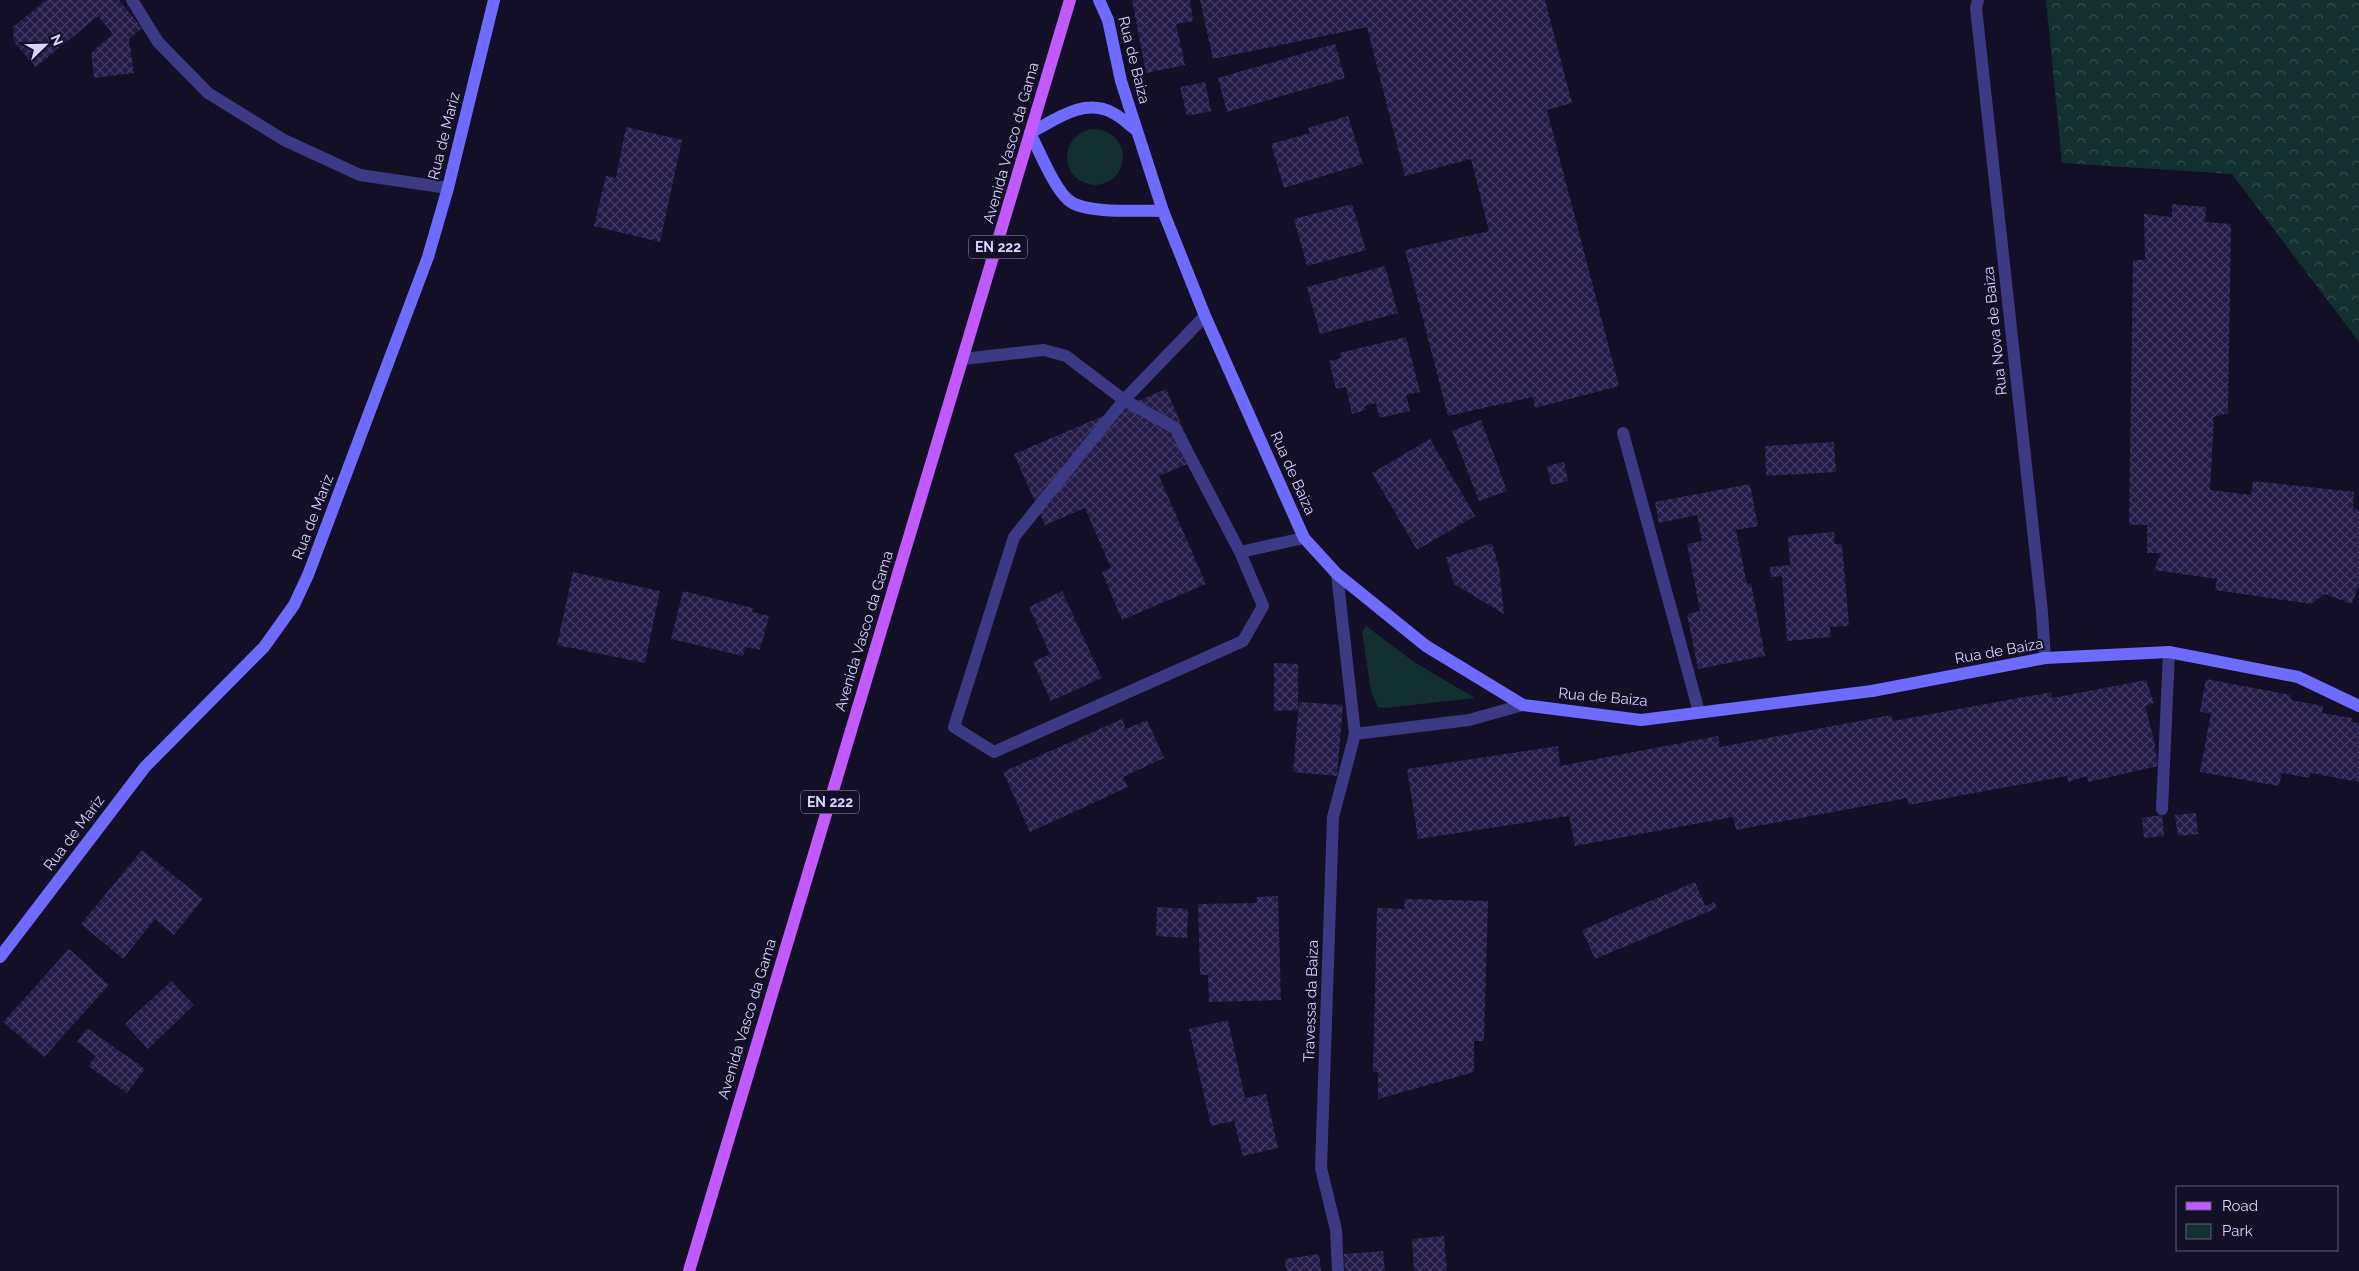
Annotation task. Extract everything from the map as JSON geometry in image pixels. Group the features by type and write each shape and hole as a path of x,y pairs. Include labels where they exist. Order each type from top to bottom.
{"main road":[{"name":"Avenida Vasco da Gama","path":"689,1271 1070,0"}],"street":[{"path":"132,0 158,42 208,93 284,140 360,174 448,188"},
{"name":"Rua de Mariz","path":"0,957 145,767 264,647 294,605 308,574 428,257 448,188 494,0"},
{"name":"Rua de Baiza","path":"1099,0 1108,20 1121,81 1135,129 1150,166 1163,211 1205,316 1304,538 1337,574 1426,646 1523,705 1641,720 1872,691 2045,658 2169,652 2298,678 2359,706"},
{"name":"Rua Nova de Baiza","path":"1978,0 1978,18 2045,658"},
{"name":"Rua de Baiza","path":"1030,133 1078,108 1096,108 1112,112 1135,129"},
{"path":"1030,133 1057,185 1071,202 1096,209 1163,211"},
{"path":"963,359 1044,350 1066,356 1124,400 1175,428 1240,552 1263,606 1243,641 994,752 954,727 1014,537 1124,400 1205,316"},
{"path":"1622,433 1699,712"},
{"path":"1240,552 1304,538"},
{"name":"Travessa da Baiza","path":"1337,574 1355,734 1333,817 1321,1168 1336,1230 1338,1271"},
{"path":"2162,809 2169,652"},
{"path":"1355,734 1469,720 1523,705"}],"green space":[{"path":"2046,0 2359,0 2359,342 2232,174 2062,163"},
{"path":"1095,129 1106,131 1115,137 1121,146 1123,157 1121,168 1115,177 1106,183 1095,185 1084,183 1075,177 1069,168 1067,157 1069,146 1075,137 1084,131"},
{"path":"1366,626 1414,662 1475,698 1386,708 1378,707 1371,692 1362,632"}],"building":[{"path":"46,0 119,0 142,28 129,39 134,73 94,78 91,53 113,34 98,16 36,67 14,42 13,27"},
{"path":"1132,0 1190,0 1193,21 1176,24 1185,65 1146,73"},
{"path":"1200,0 1545,0 1572,103 1547,110 1619,386 1535,408 1533,397 1448,416 1405,250 1489,231 1471,159 1405,176 1367,27 1213,59"},
{"path":"1335,44 1345,78 1227,112 1218,78"},
{"path":"1205,82 1211,111 1187,116 1180,87"},
{"path":"1348,116 1363,164 1284,188 1271,144 1310,133 1308,128"},
{"path":"626,127 682,140 660,242 594,226 606,176 616,178"},
{"path":"1352,204 1366,250 1307,266 1294,219"},
{"path":"2172,204 2206,207 2205,222 2231,224 2228,413 2214,417 2210,490 2251,495 2253,481 2354,492 2353,508 2359,510 2359,584 2352,604 2325,594 2311,604 2215,590 2217,579 2154,570 2161,553 2147,553 2147,525 2129,525 2133,260 2145,260 2144,214 2172,217"},
{"path":"1385,266 1398,313 1320,334 1307,287"},
{"path":"1406,337 1420,392 1406,395 1410,411 1379,418 1376,403 1364,406 1366,410 1352,414 1346,387 1336,389 1329,361 1341,358 1339,353"},
{"path":"1166,389 1197,460 1159,476 1206,584 1122,620 1102,572 1111,568 1085,508 1045,525 1014,454"},
{"path":"1481,420 1507,491 1479,501 1452,431"},
{"path":"1430,439 1475,516 1417,550 1372,473"},
{"path":"1834,442 1836,472 1766,476 1765,446"},
{"path":"1564,462 1568,481 1551,485 1547,466"},
{"path":"1750,484 1758,526 1736,530 1747,584 1751,583 1765,656 1698,669 1687,614 1700,611 1687,544 1702,541 1697,515 1659,523 1655,502"},
{"path":"1834,532 1835,544 1842,544 1849,626 1830,627 1831,637 1787,641 1782,576 1771,577 1770,567 1790,565 1788,536"},
{"path":"1492,543 1499,567 1504,614 1454,584 1446,557"},
{"path":"573,572 660,591 645,663 557,645"},
{"path":"683,591 753,608 752,612 769,616 760,650 745,647 743,656 671,639"},
{"path":"1062,591 1102,678 1051,701 1033,662 1050,654 1029,607"},
{"path":"1274,663 1298,664 1298,710 1274,711"},
{"path":"2206,679 2290,695 2291,700 2323,706 2322,713 2352,718 2351,722 2359,723 2359,782 2311,773 2309,778 2282,773 2279,786 2200,772 2211,713 2200,712"},
{"path":"2146,680 2154,703 2145,706 2154,740 2158,766 2088,782 2087,776 2068,782 2067,776 1909,805 1907,798 1736,830 1733,817 1575,846 1569,816 1418,839 1407,769 1558,746 1560,766 1718,736 1720,747 1891,715 1893,721 2052,692 2052,698"},
{"path":"1299,702 1343,705 1337,776 1293,772"},
{"path":"1122,719 1126,729 1147,720 1164,758 1123,777 1128,787 1030,832 1003,772"},
{"path":"2196,813 2198,834 2178,836 2175,815"},
{"path":"2162,815 2164,836 2144,838 2142,818"},
{"path":"142,850 203,899 174,935 155,919 123,959 81,924"},
{"path":"1695,882 1705,906 1714,902 1717,908 1595,959 1582,930"},
{"path":"1278,896 1281,1000 1209,1002 1208,975 1200,975 1198,904 1257,903 1257,897"},
{"path":"1405,899 1488,901 1484,1041 1474,1041 1474,1072 1378,1099 1378,1072 1373,1072 1377,908 1404,909"},
{"path":"1157,907 1188,909 1187,938 1156,936"},
{"path":"69,949 109,985 44,1057 3,1022"},
{"path":"171,981 194,1005 148,1049 125,1024"},
{"path":"1228,1020 1245,1098 1266,1094 1278,1148 1243,1156 1234,1121 1211,1126 1189,1029"},
{"path":"87,1028 145,1069 127,1093 88,1066 96,1056 77,1042"},
{"path":"1444,1236 1447,1271 1414,1271 1412,1239"},
{"path":"1383,1251 1385,1271 1345,1271 1344,1254"},
{"path":"1319,1254 1321,1271 1286,1271 1285,1259"}]}
